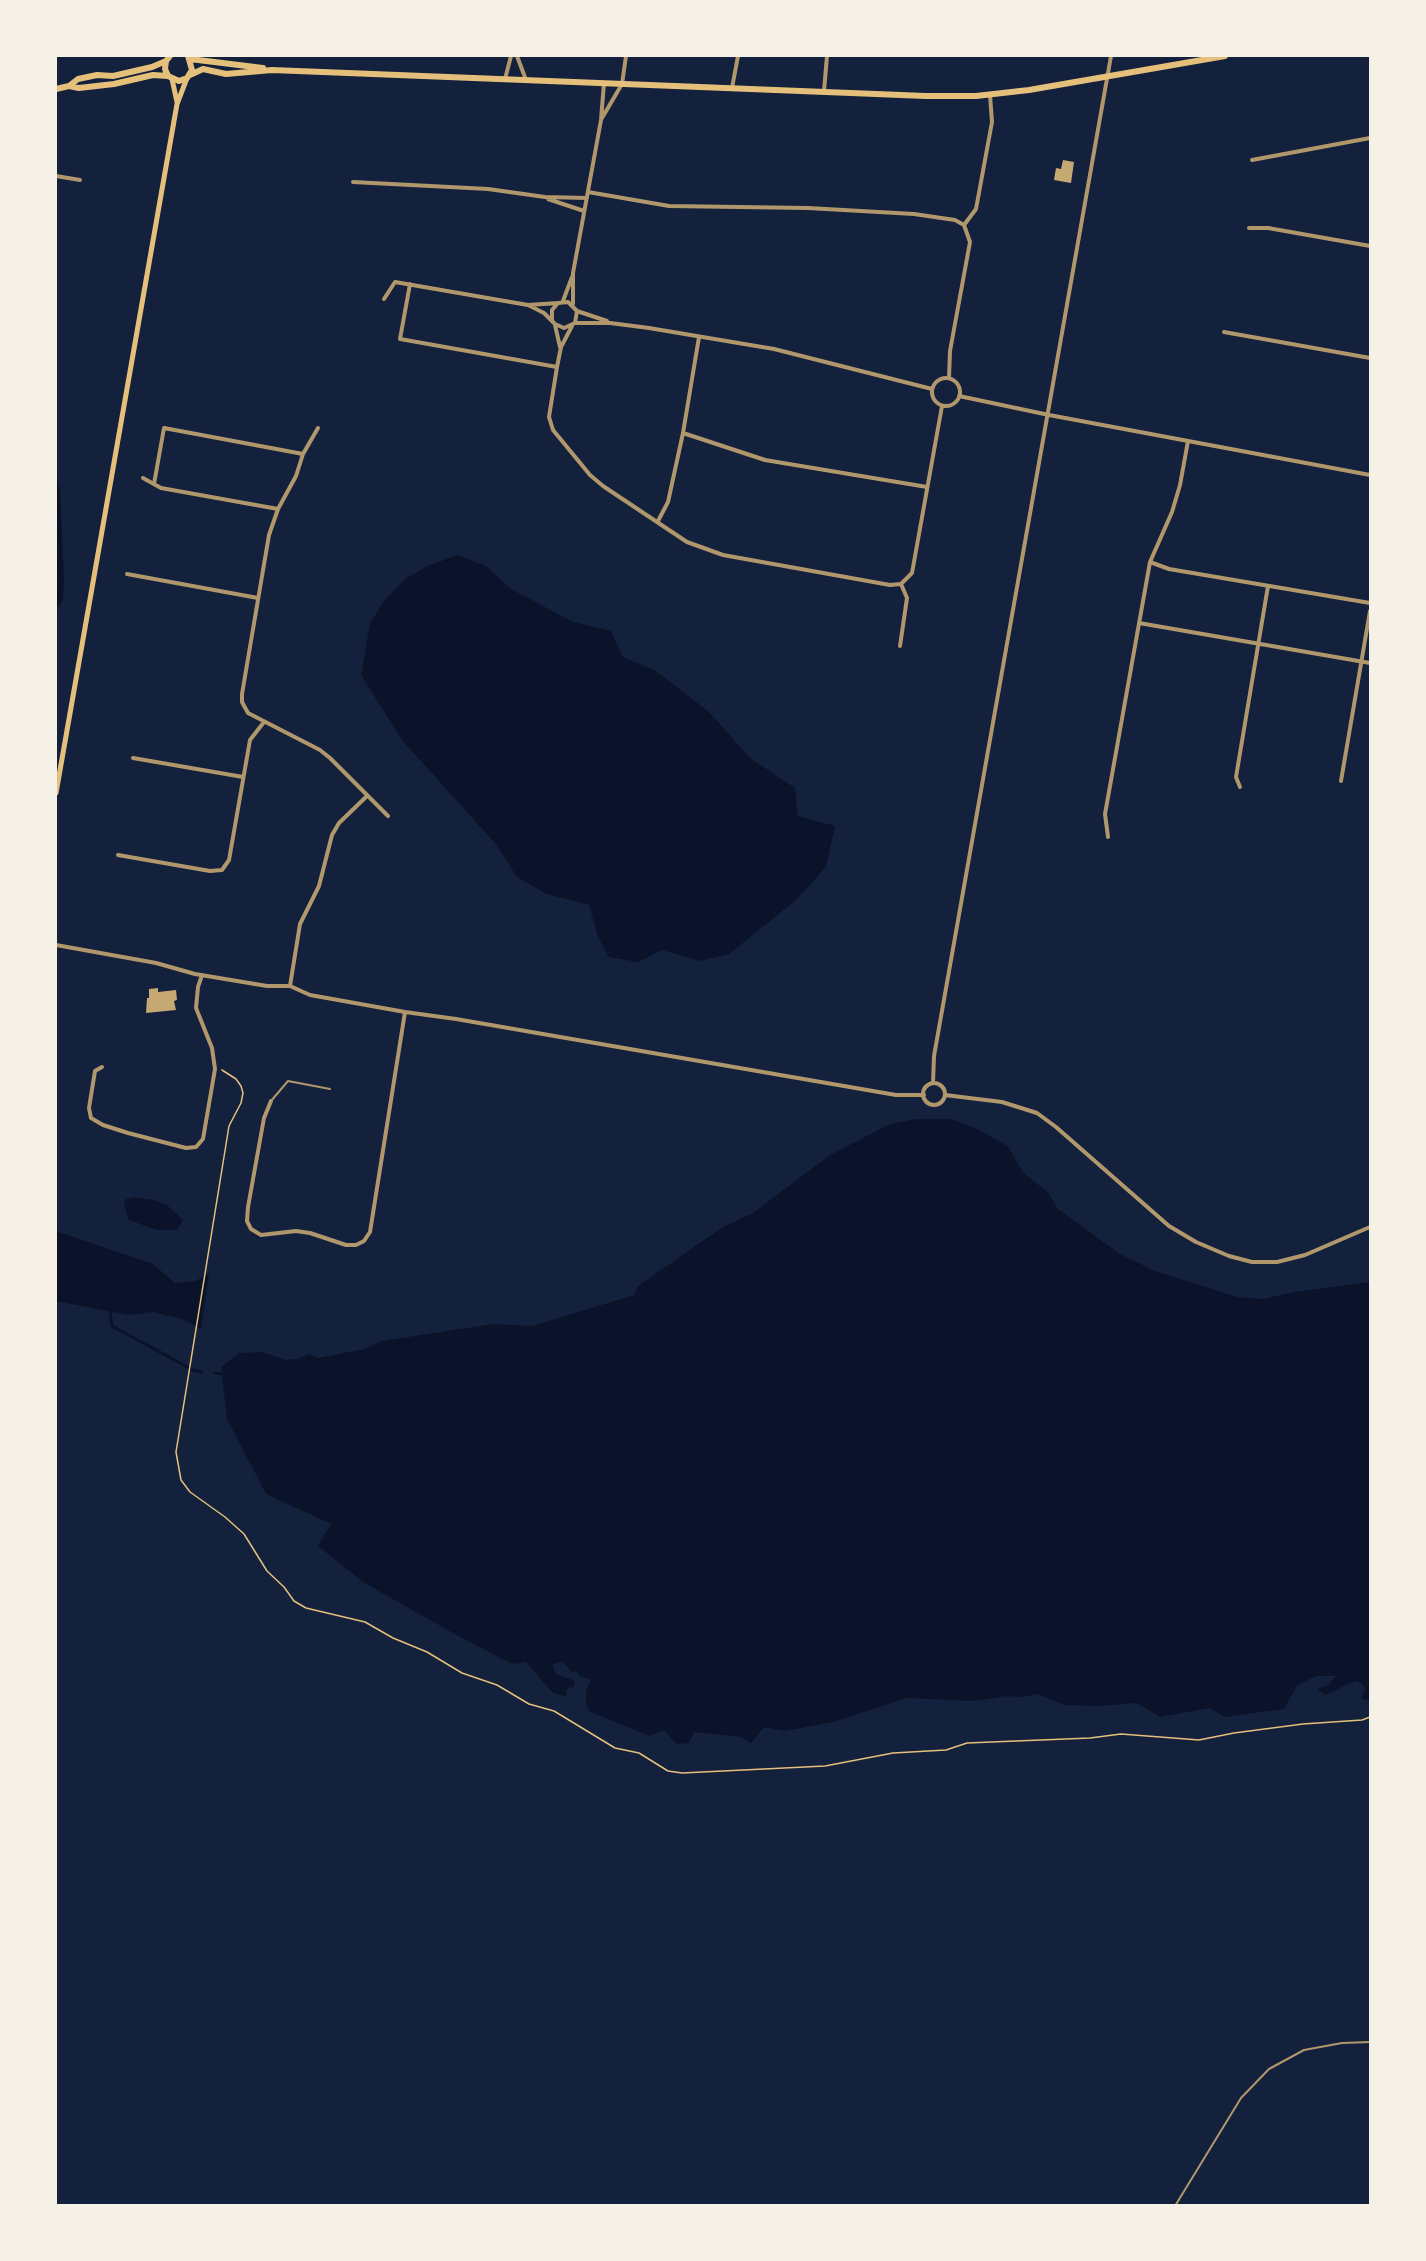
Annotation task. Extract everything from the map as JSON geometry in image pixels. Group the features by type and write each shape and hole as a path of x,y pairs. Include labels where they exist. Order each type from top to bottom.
{"main road":[{"path":"188,57 272,69 935,96 990,95 1225,56"},
{"path":"56,793 177,104 192,66 188,57"},
{"path":"168,58 165,69 170,78 177,104"},
{"path":"69,86 78,79 96,75 113,76 152,68 168,58"},
{"path":"56,89 69,86 79,88 114,84 153,75 180,81 203,69 226,74 272,69"}],"street":[{"path":"505,79 511,56"},
{"path":"517,56 526,80"},
{"path":"601,120 609,110 622,84 626,56"},
{"path":"732,88 738,56"},
{"path":"824,92 827,56"},
{"path":"933,1083 934,1056 1111,56"},
{"path":"604,83 601,120 573,273 573,304 578,311 610,323 774,350 932,389"},
{"path":"964,225 976,209 992,122 990,95"},
{"path":"1252,160 1371,138"},
{"path":"56,176 80,180"},
{"path":"352,183 488,189 545,197 587,198"},
{"path":"588,192 669,206 808,208 886,212 955,220 964,225 970,242 950,351 949,378"},
{"path":"545,197 584,211"},
{"path":"1249,228 1268,228 1371,246"},
{"path":"561,347 552,310 561,302 573,273"},
{"path":"384,299 395,282 528,305 561,302 573,304"},
{"path":"410,284 400,339 557,367"},
{"path":"528,305 544,313 564,328 574,325 610,323"},
{"path":"578,311 574,325 561,347 549,417 553,430 590,475 603,486 687,542 723,555 890,585 901,584 912,573 942,406"},
{"path":"1224,332 1371,358"},
{"path":"658,521 668,502 683,433 699,337"},
{"path":"949,378 958,385 959,396 952,405 942,406 934,400 932,389 939,380 949,378"},
{"path":"959,396 1371,475"},
{"path":"154,484 164,428 303,454"},
{"path":"318,428 303,454 296,476 278,509 269,535 242,702 248,713 320,750 388,816"},
{"path":"683,433 765,459 927,487"},
{"path":"1108,837 1105,814 1150,562 1172,512 1180,485 1188,441"},
{"path":"143,478 161,488 278,509"},
{"path":"1150,562 1169,569 1371,603"},
{"path":"127,574 258,598"},
{"path":"900,646 907,598 901,584"},
{"path":"1240,787 1236,777 1268,586"},
{"path":"1341,781 1371,611"},
{"path":"1138,623 1371,663"},
{"path":"118,855 210,871 222,870 229,860 250,740 264,722"},
{"path":"133,758 243,777"},
{"path":"290,986 300,924 319,886 332,835 339,823 367,796"},
{"path":"56,945 156,963 202,975 267,986 290,986 310,995 405,1012 896,1095 924,1095"},
{"path":"102,1067 95,1071 89,1108 92,1118 103,1125 128,1133 186,1148 196,1147 203,1139 215,1069 212,1048 196,1008 202,975"},
{"path":"271,1101 264,1118 248,1207 247,1221 251,1229 261,1235 296,1231 310,1233 346,1245 356,1245 364,1241 370,1232 405,1012"},
{"path":"933,1083 926,1087 924,1095 928,1102 934,1104 941,1102 945,1095"},
{"path":"933,1083 941,1086 945,1095"},
{"path":"945,1095 1002,1101 1037,1113 1169,1226 1196,1242 1229,1256 1252,1262 1277,1262 1305,1255 1371,1227"}],"lane":[{"path":"271,1101 288,1081 330,1089"},
{"path":"1175,2205 1241,2098 1269,2069 1304,2050 1342,2043 1371,2042"}],"path":[{"path":"222,1064 222,1071 236,1079 243,1094 229,1126 176,1452 181,1480 190,1492 244,1534 267,1571 284,1587 294,1601 306,1608 365,1622 393,1638 428,1652 462,1673 497,1685 529,1704 554,1711 615,1748 639,1753 668,1771 682,1773 825,1766 893,1753 946,1750 967,1743 1070,1739 1121,1734 1199,1740 1303,1724 1371,1718"}],"water":[{"path":"56,472 60,490 64,579 63,600 56,611"},
{"path":"458,555 486,566 511,589 573,622 611,631 623,657 656,671 709,712 750,758 795,788 798,816 835,826 826,867 796,900 729,954 700,961 662,950 638,962 609,957 598,937 589,905 547,894 517,877 495,843 402,740 361,675 370,623 384,601 405,579 427,566"},
{"path":"917,1119 951,1119 975,1128 1008,1146 1023,1173 1048,1192 1058,1209 1120,1254 1155,1271 1237,1297 1264,1299 1294,1292 1370,1282 1370,1699 1361,1698 1366,1689 1361,1683 1355,1681 1325,1695 1317,1689 1328,1685 1336,1676 1316,1676 1297,1686 1284,1709 1225,1717 1210,1708 1160,1717 1137,1703 1100,1706 1064,1705 1038,1694 974,1701 907,1698 833,1722 784,1731 764,1727 751,1743 741,1737 694,1732 689,1743 677,1744 664,1730 649,1736 589,1711 586,1691 591,1680 579,1675 578,1672 572,1672 562,1661 552,1665 556,1674 575,1681 574,1686 566,1690 567,1697 553,1693 526,1662 512,1664 363,1582 318,1546 331,1524 266,1494 227,1419 221,1367 239,1353 262,1352 286,1360 297,1359 309,1354 318,1358 365,1349 382,1341 493,1324 532,1326 634,1295 638,1286 723,1227 753,1213 830,1155 890,1124"},
{"path":"134,1197 167,1205 183,1220 177,1230 157,1230 129,1220 124,1205 126,1199"},
{"path":"56,1231 153,1264 175,1283 195,1281 209,1274 201,1329 185,1320 152,1312 128,1315 56,1301"}],"building":[{"path":"1063,160 1074,162 1071,183 1054,180 1056,168 1061,169"},
{"path":"158,988 158,992 176,990 177,1000 174,1001 176,1010 146,1013 149,989"}],"waterway":[{"path":"110,1312 112,1326 193,1370 202,1372"},
{"path":"215,1373 221,1374"}]}
